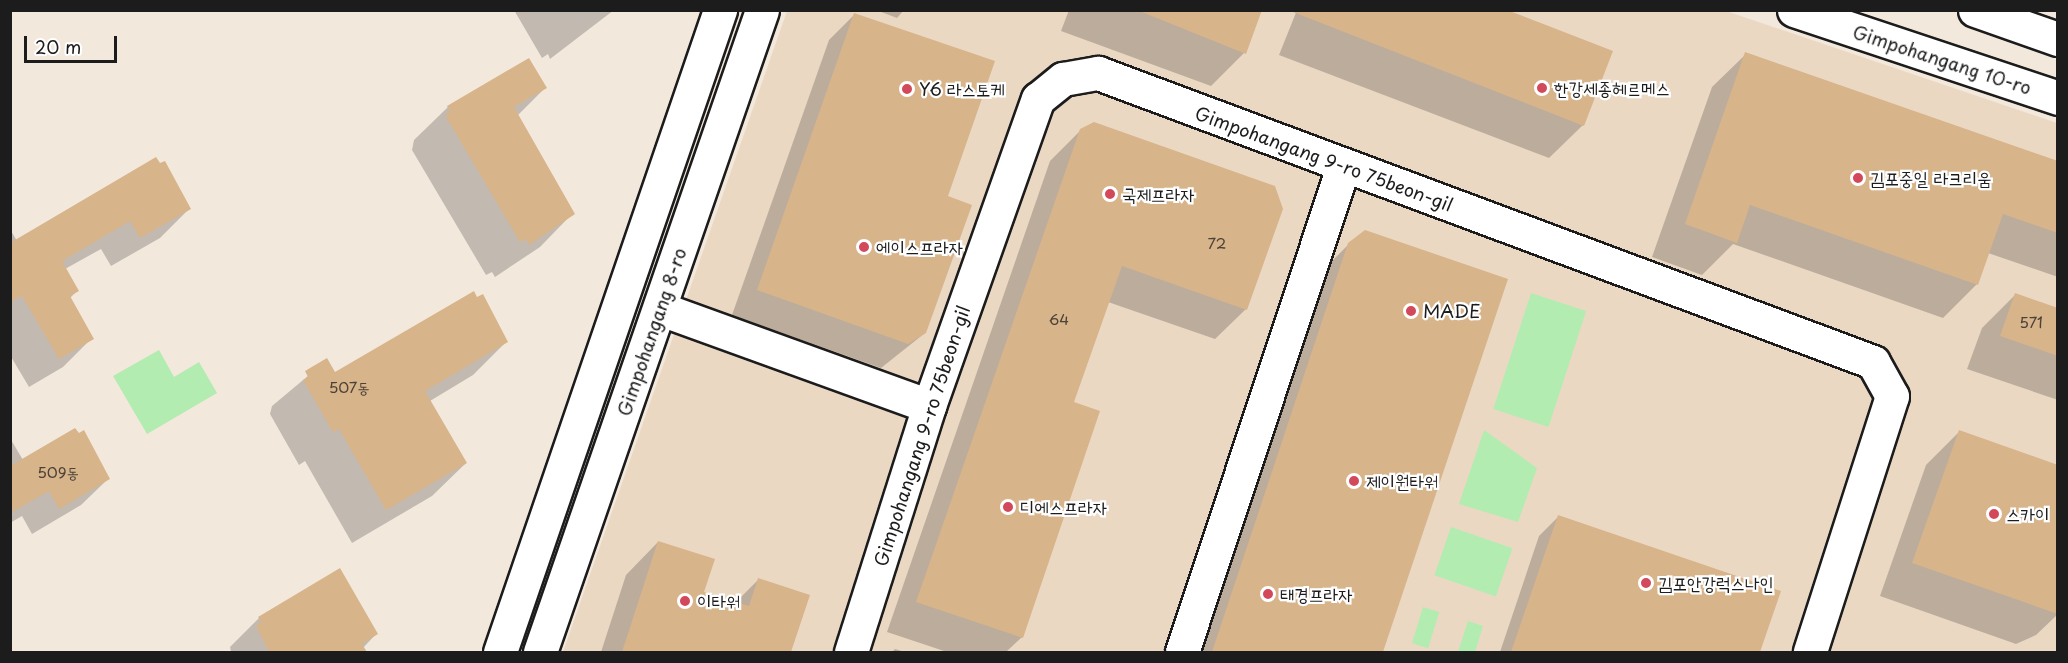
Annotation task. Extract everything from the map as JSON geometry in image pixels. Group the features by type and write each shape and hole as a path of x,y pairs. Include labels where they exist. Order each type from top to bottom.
{"street":[{"name":"Gimpohangang 8-ro","path":"500,652 720,10"},
{"name":"Gimpohangang 8-ro","path":"540,652 661,309 762,10"},
{"name":"Gimpohangang 10-ro","path":"1794,10 2058,98"},
{"path":"1975,10 2058,39"},
{"name":"Gimpohangang 9-ro 75beon-gil","path":"851,652 929,406 1038,99 1063,79 1098,73 1343,167 1873,362 1892,396 1810,652"},
{"path":"1182,652 1343,167"},
{"path":"661,309 929,406"}],"shaded area":[{"path":"787,11 1726,11 2057,123 2057,652 563,652"}],"green space":[{"path":"1531,293 1586,311 1548,427 1493,409"},
{"path":"159,350 174,377 199,362 217,393 147,434 113,376"},
{"path":"1484,430 1537,468 1518,522 1459,504"},
{"path":"1451,527 1512,548 1496,596 1434,575"},
{"path":"1423,607 1439,612 1428,648 1412,643"},
{"path":"1468,621 1483,626 1475,652 1458,652"}],"building":[{"path":"1137,10 1262,10 1246,54"},
{"name":"한강세종헤르메스","path":"1288,10 1507,10 1613,51 1584,126"},
{"path":"854,13 995,61 948,196 972,205 926,333 908,344 757,290"},
{"name":"김포중일 라크리움","path":"1745,52 2058,161 2058,233 2003,214 1978,285 1750,205 1737,243 1685,224"},
{"path":"529,58 547,88 514,107 575,214 529,245 526,239 520,242 445,115 450,112 447,106"},
{"path":"1094,122 1275,186 1283,209 1247,310 1122,266 1074,402 1100,411 1023,638 916,602 1080,129"},
{"path":"156,157 160,163 165,161 191,209 140,238 130,221 62,261 79,291 70,296 94,339 59,359 22,296 10,302 10,243"},
{"path":"1365,230 1508,279 1383,652 1212,652 1348,243"},
{"path":"474,291 477,297 483,294 508,342 425,391 467,463 386,510 339,429 333,432 303,380 308,377 305,371 327,358 335,372"},
{"path":"2015,293 2058,308 2058,356 2000,336"},
{"path":"75,428 79,433 84,430 110,479 59,509 49,491 10,513 10,466"},
{"name":"스카이","path":"1959,430 2058,465 2058,614 1912,563"},
{"name":"김포안강럭스나인","path":"1558,515 1781,591 1760,652 1511,652"},
{"name":"이타워","path":"658,541 715,559 704,592 749,606 758,578 810,595 791,652 622,652"},
{"path":"340,568 378,634 362,644 367,652 269,652 256,626 261,622 258,617"}],"place":[{"name":"한강세종헤르메스","path":"1542,88"},
{"name":"Y6 라스토케","path":"907,89"},
{"name":"김포중일 라크리움","path":"1858,178"},
{"name":"국제프라자","path":"1110,194"},
{"name":"에이스프라자","path":"864,247"},
{"name":"MADE","path":"1411,311"},
{"name":"제이원타워","path":"1354,481"},
{"name":"디에스프라자","path":"1008,507"},
{"name":"스카이","path":"1994,514"},
{"name":"김포안강럭스나인","path":"1646,583"},
{"name":"태경프라자","path":"1268,594"},
{"name":"이타워","path":"685,601"}]}
